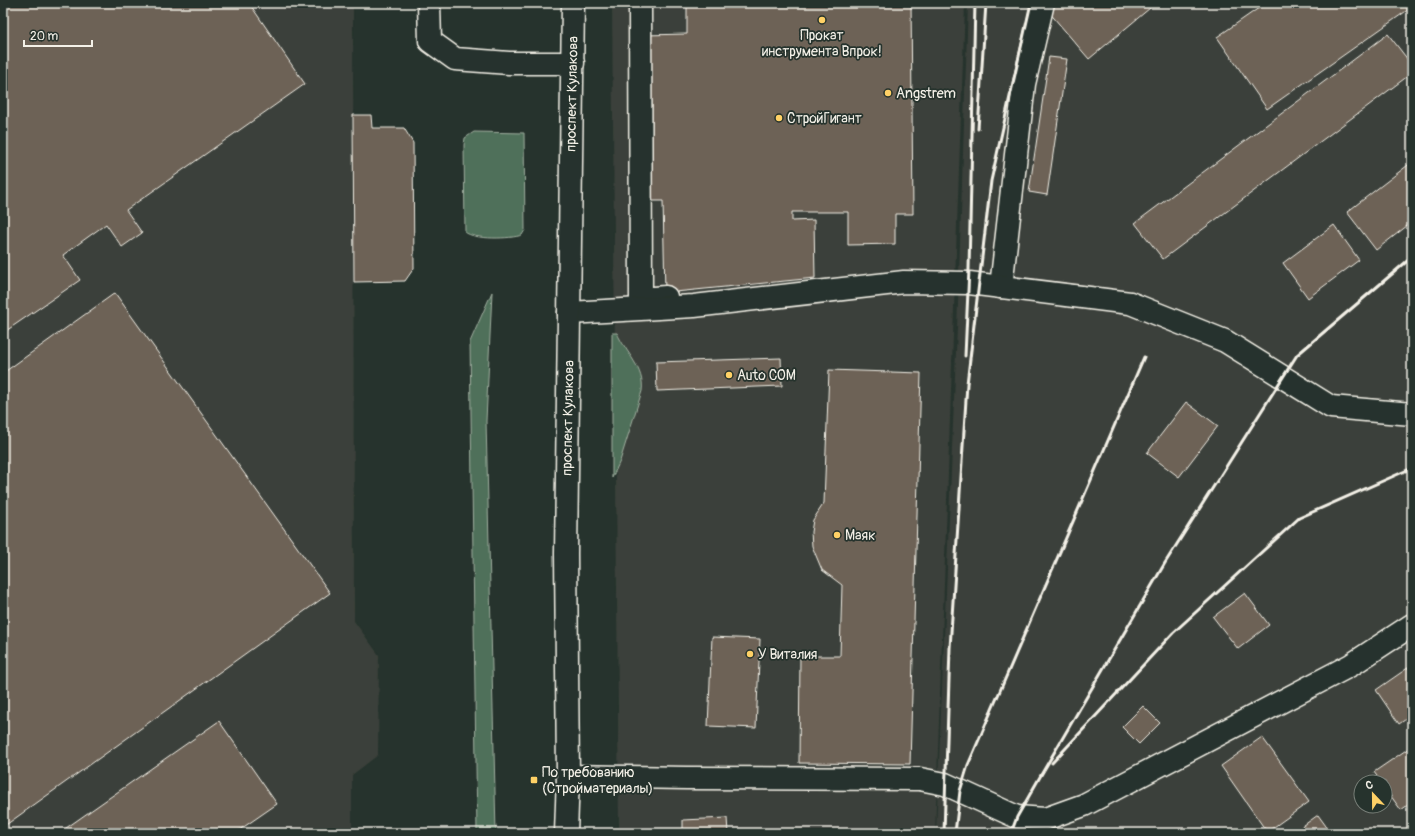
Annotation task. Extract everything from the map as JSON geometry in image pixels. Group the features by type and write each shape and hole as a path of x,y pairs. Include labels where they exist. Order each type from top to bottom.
{"street":[{"path":"429,3 430,41 455,60 509,63 573,63"},
{"name":"проспект Кулакова","path":"566,833 568,776 566,554 573,3"},
{"path":"640,3 641,299 900,275"},
{"path":"1001,287 1024,84 1043,3"},
{"path":"569,313 694,306 904,282 969,283 1130,304 1225,341 1331,407 1412,414"},
{"path":"568,776 920,779 945,784 1017,817 1049,826 1084,805 1344,669 1412,626"}],"shaded area":[{"path":"3,3 353,3 354,621 379,655 378,755 352,775 352,833 3,833"},
{"path":"612,3 965,3 935,833 619,833"},
{"path":"968,3 1412,3 1412,833 936,833 958,304"}],"green space":[{"path":"474,132 524,133 525,230 522,235 484,238 470,235 465,232 464,145 465,138"},
{"path":"492,292 486,421 496,833 477,833 470,342"},
{"path":"612,333 617,333 638,368 641,375 642,391 620,461 612,478"}],"building":[{"path":"3,3 249,3 305,84 126,210 142,233 122,247 106,224 63,255 80,280 3,333"},
{"name":"СтройГигант","path":"687,3 911,3 913,214 895,214 895,244 848,245 848,212 792,212 792,221 814,220 815,278 665,293 663,201 647,201 645,35 687,34"},
{"path":"1057,3 1156,3 1089,59 1048,11"},
{"path":"1266,3 1412,3 1412,7 1267,109 1217,37"},
{"path":"1388,34 1412,65 1412,73 1163,259 1135,223"},
{"path":"1049,57 1067,59 1047,195 1029,192"},
{"path":"353,115 371,115 372,128 404,128 413,143 414,268 405,281 354,282"},
{"path":"1412,162 1412,222 1376,250 1347,212"},
{"path":"1334,225 1359,260 1308,298 1283,263"},
{"path":"115,293 330,593 3,827 3,373"},
{"path":"781,358 782,386 657,391 656,362"},
{"path":"829,370 921,373 910,764 799,763 800,656 840,656 842,585 822,570 812,546 811,532 813,520 824,503"},
{"path":"1186,402 1218,426 1179,477 1147,453"},
{"path":"1245,593 1269,625 1238,649 1213,617"},
{"name":"У Виталия","path":"712,637 760,639 756,728 708,726"},
{"path":"1412,665 1412,715 1399,724 1376,690"},
{"path":"1143,706 1160,723 1139,744 1122,727"},
{"path":"219,721 277,804 235,833 59,833"},
{"path":"1262,737 1309,802 1267,832 1221,766"},
{"path":"1412,746 1412,802 1401,810 1393,799 1393,774 1375,774 1374,772"},
{"path":"1318,815 1331,833 1293,833"},
{"path":"727,818 728,833 683,833 683,820"}],"railway":[{"path":"965,356 969,269 975,3"},
{"path":"978,129 986,3"},
{"path":"944,833 950,648 967,384 991,181 1031,3"},
{"path":"1011,833 1017,817 1165,563 1297,355 1412,257"},
{"path":"955,833 960,791 968,765 1144,357"},
{"path":"1052,763 1173,633 1299,518 1412,468"}],"place":[{"name":"Прокат инструмента Впрок!","path":"822,20"},
{"name":"Angstrem","path":"888,93"},
{"name":"СтройГигант","path":"779,118"},
{"name":"Auto COM","path":"729,375"},
{"name":"Маяк","path":"837,535"},
{"name":"У Виталия","path":"750,654"},
{"name":"По требованию (Стройматериалы)","path":"534,780"}]}
